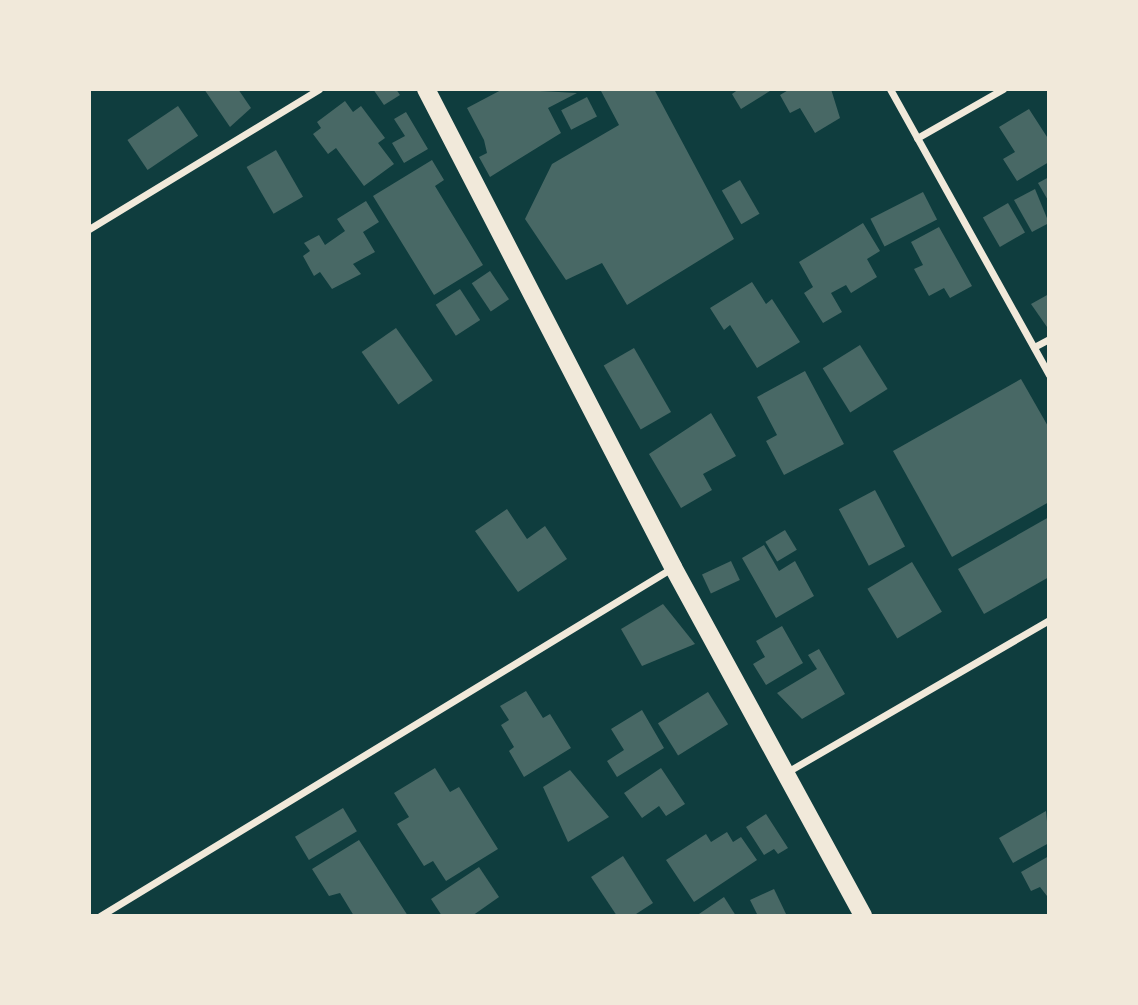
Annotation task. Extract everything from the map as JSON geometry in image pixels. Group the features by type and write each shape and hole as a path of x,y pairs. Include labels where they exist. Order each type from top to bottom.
{"main road":[{"path":"426,89 673,567 787,772 863,916"}],"street":[{"path":"89,229 319,89"},
{"path":"890,89 1049,376"},
{"path":"917,138 1003,89"},
{"path":"1034,347 1049,339"},
{"path":"100,916 673,567"},
{"path":"787,772 1049,620"}],"building":[{"path":"204,89 238,89 251,108 230,127"},
{"path":"373,89 396,89 400,95 384,105"},
{"path":"503,89 577,93 548,108 561,133 490,177 479,157 487,153 484,140 467,108"},
{"path":"654,89 734,239 627,305 602,263 566,280 525,219 552,164 619,125 601,91"},
{"path":"739,89 773,89 741,109 732,94"},
{"path":"790,89 831,89 840,118 815,133 800,108 790,113 780,95"},
{"path":"587,97 597,117 571,130 561,110"},
{"path":"345,101 353,112 361,106 385,138 378,143 394,164 364,186 336,148 328,154 313,134 321,128 317,122"},
{"path":"178,106 198,136 148,170 127,140"},
{"path":"1029,109 1049,140 1049,162 1017,181 1003,159 1015,152 999,127"},
{"path":"406,112 428,149 404,163 392,143 405,136 394,119"},
{"path":"276,150 303,197 274,214 247,167"},
{"path":"432,160 444,180 435,186 483,265 434,295 373,196"},
{"path":"1049,177 1049,202 1038,183"},
{"path":"740,180 760,214 741,224 722,190"},
{"path":"1035,189 1049,223 1032,232 1014,200"},
{"path":"923,192 937,220 885,246 870,219"},
{"path":"366,201 379,222 363,232 375,252 353,264 361,274 332,289 320,272 314,276 303,256 310,251 304,243 319,235 325,245 345,231 337,219"},
{"path":"1008,203 1025,232 1000,247 983,218"},
{"path":"863,223 880,251 867,259 877,277 851,293 846,285 831,293 842,312 823,323 804,293 813,287 799,262"},
{"path":"939,227 972,286 950,298 944,288 929,296 914,269 923,265 911,242"},
{"path":"490,271 509,299 491,311 472,283"},
{"path":"752,282 766,304 772,299 800,342 757,368 730,325 724,330 710,308"},
{"path":"460,289 480,320 456,336 436,305"},
{"path":"1049,294 1049,326 1047,327 1031,304"},
{"path":"396,328 433,380 398,405 362,352"},
{"path":"860,345 888,389 850,412 823,368"},
{"path":"634,348 671,412 641,430 604,366"},
{"path":"805,371 844,444 784,475 766,441 777,435 757,397"},
{"path":"1021,379 1049,428 1049,502 952,557 893,451"},
{"path":"711,413 736,456 703,474 712,490 681,508 649,454"},
{"path":"875,490 905,547 869,566 839,509"},
{"path":"507,509 527,539 545,526 567,559 518,592 475,531"},
{"path":"1049,517 1049,577 984,614 958,569"},
{"path":"785,530 797,550 777,562 765,542"},
{"path":"764,545 779,571 795,561 814,596 776,618 742,558"},
{"path":"731,561 740,580 711,594 702,575"},
{"path":"912,562 942,612 897,638 867,589"},
{"path":"663,604 695,644 642,666 621,629"},
{"path":"782,626 803,663 766,685 753,664 765,657 756,641"},
{"path":"819,649 845,694 802,719 777,693 817,669 808,655"},
{"path":"526,691 543,718 550,714 571,748 524,777 509,751 514,747 501,725 509,720 500,706"},
{"path":"708,692 728,724 678,755 658,723"},
{"path":"642,710 664,748 617,777 607,761 624,750 611,729"},
{"path":"435,768 450,792 459,787 498,849 446,881 433,861 424,866 397,824 409,817 394,793"},
{"path":"661,768 685,804 666,816 659,806 642,818 624,793"},
{"path":"570,770 609,817 568,842 543,787"},
{"path":"343,808 357,831 309,860 295,837"},
{"path":"1046,811 1049,843 1013,863 999,838"},
{"path":"766,814 788,848 778,854 774,849 764,855 746,827"},
{"path":"727,832 733,842 741,837 757,860 694,902 666,860 706,834 711,842"},
{"path":"359,840 408,916 354,916 340,893 329,896 312,869"},
{"path":"623,856 653,903 633,916 617,916 591,877"},
{"path":"1049,856 1047,896 1040,887 1031,891 1021,872"},
{"path":"479,867 499,897 472,916 442,916 431,899"},
{"path":"774,889 787,916 758,916 750,900"},
{"path":"724,897 736,916 696,916"}]}
